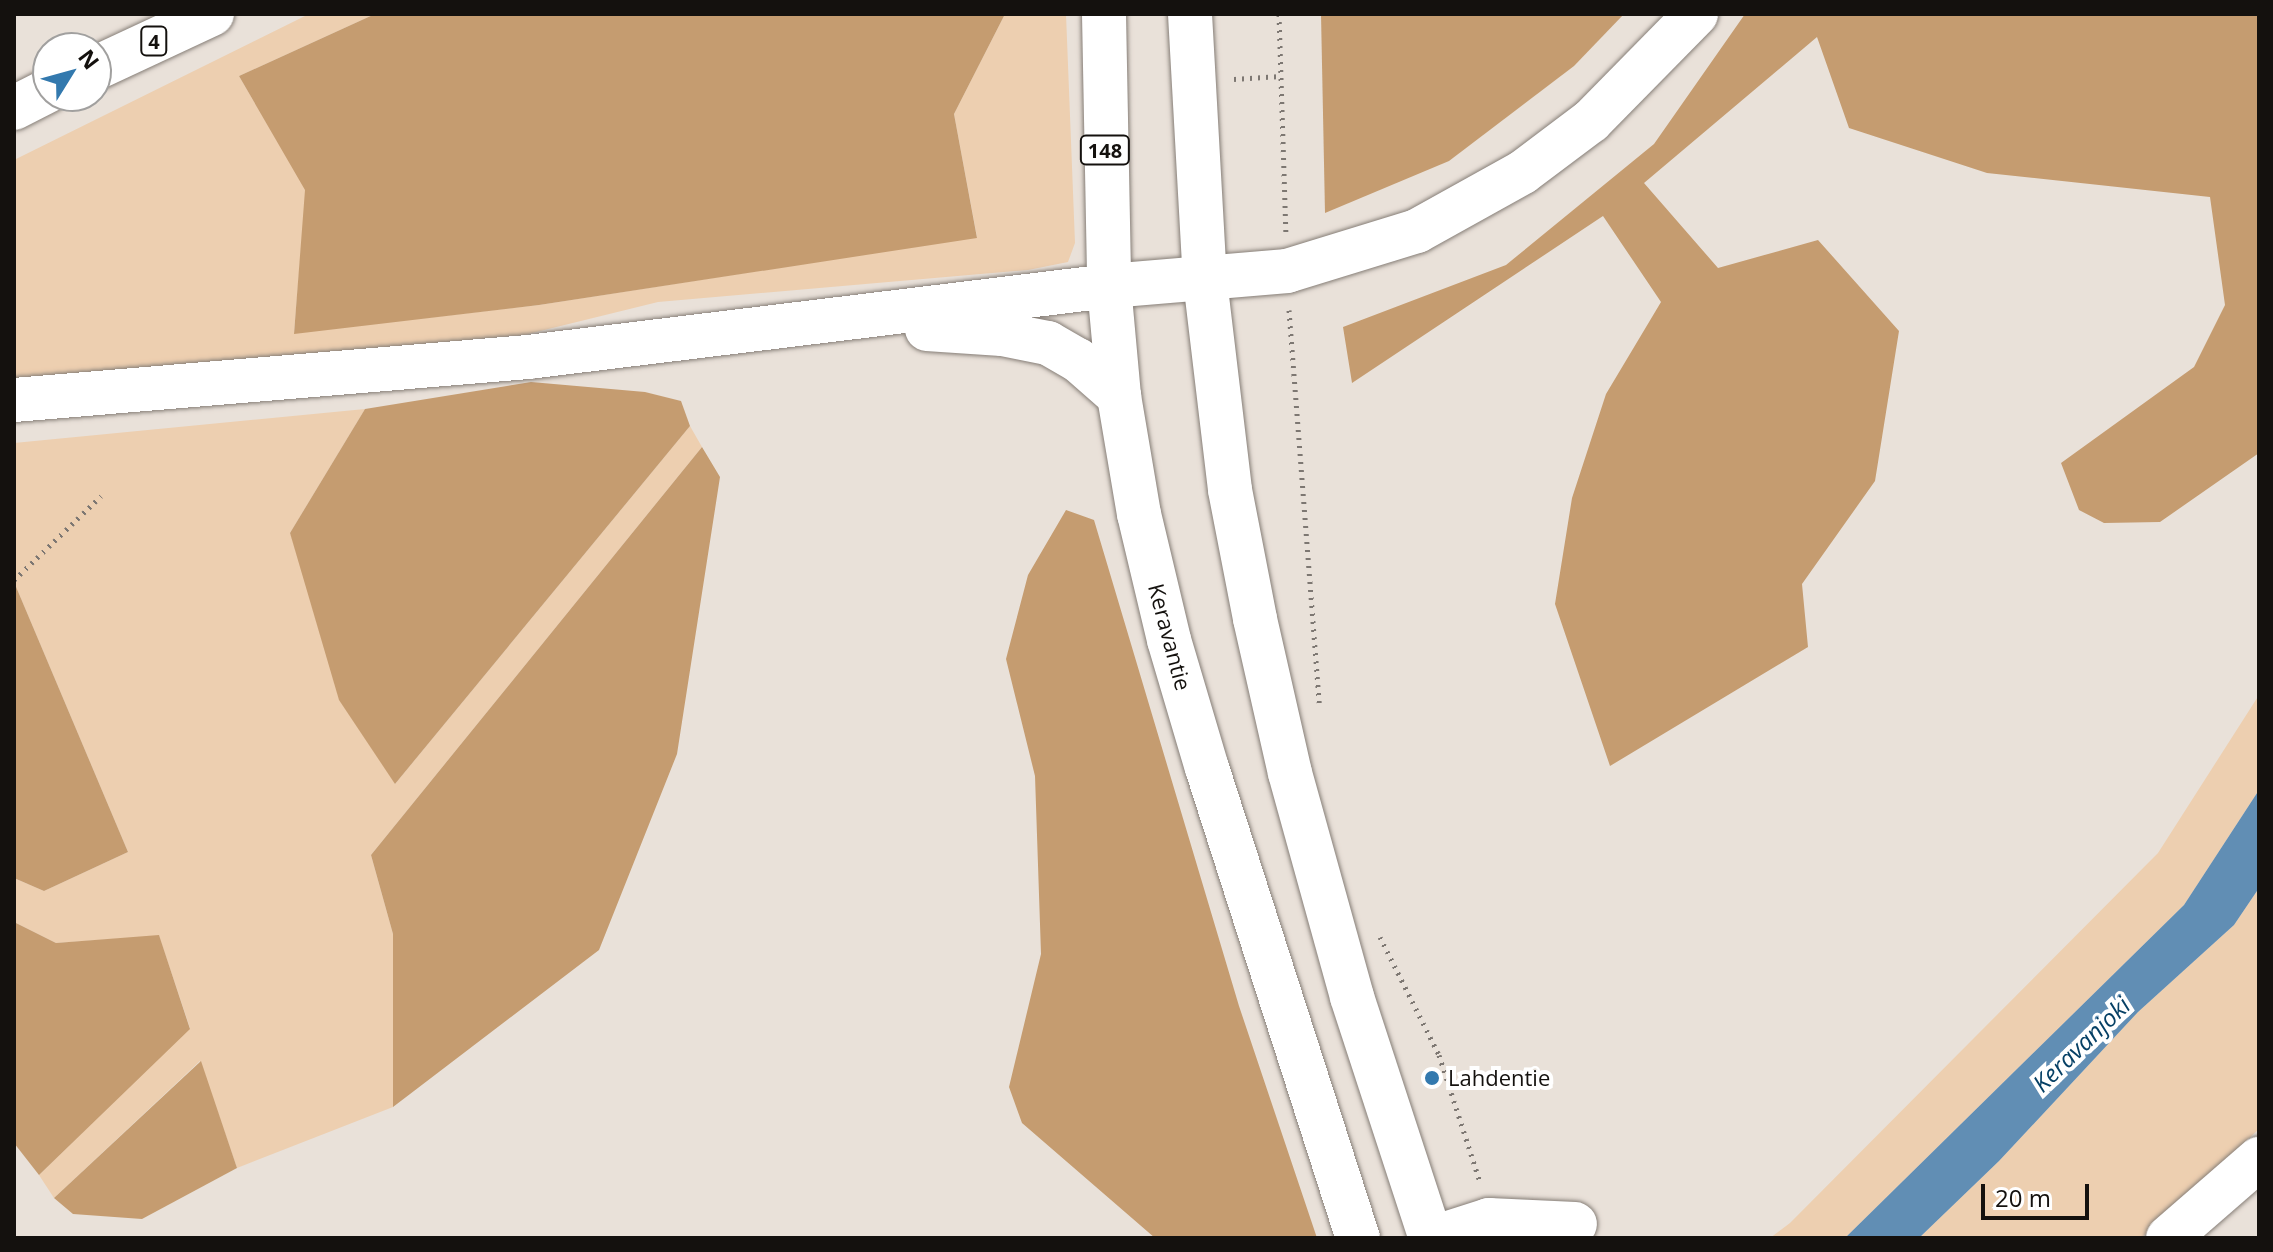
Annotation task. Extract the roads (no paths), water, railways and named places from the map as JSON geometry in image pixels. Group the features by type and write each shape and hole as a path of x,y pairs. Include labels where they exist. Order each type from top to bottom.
{"main road":[{"name":"4","path":"112,61 212,14"},
{"name":"Keravantie","path":"1104,14 1109,286 1119,396 1169,640 1358,1238"},
{"path":"1190,14 1205,280 1230,490 1290,773 1352,997 1432,1238 1489,1220 1575,1224"},
{"path":"14,400 528,357 857,320 1109,286 1287,271 1354,254 1465,207 1591,121 1696,14"},
{"path":"14,108 32,99"},
{"path":"857,320 1002,334 1048,343 1078,360 1119,396"},
{"path":"2168,1238 2253,1164"},
{"path":"2192,1238 2253,1164"}],"water":[{"name":"Keravanjoki","path":"2259,790 2259,888 2234,925 2138,1012 1999,1161 1919,1238 1845,1238 2184,905"}],"place":[{"name":"Lahdentie","path":"1432,1078"}]}
